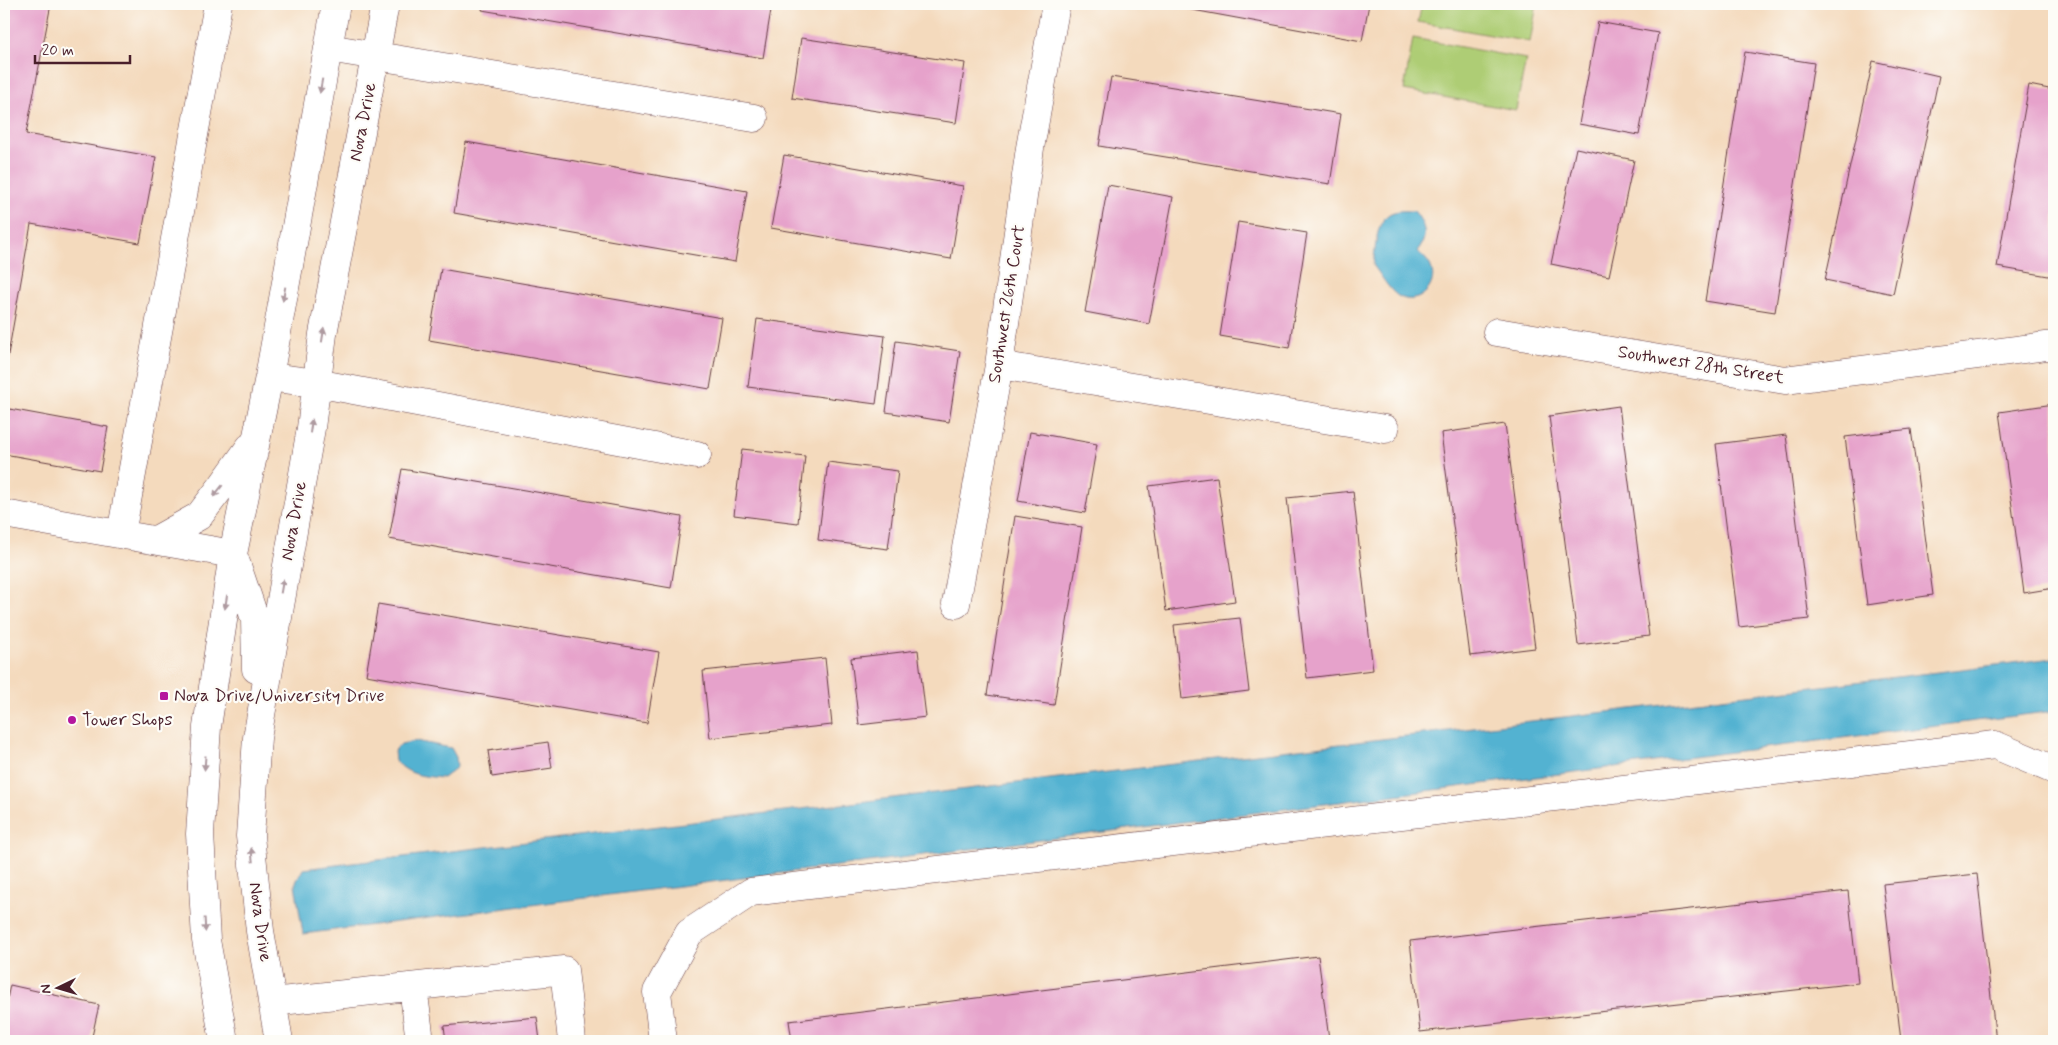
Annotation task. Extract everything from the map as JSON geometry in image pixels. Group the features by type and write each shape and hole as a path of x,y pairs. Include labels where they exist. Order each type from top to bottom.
{"street":[{"path":"121,534 218,4"},
{"path":"224,1041 206,940 200,834 207,727 233,554 269,376 336,4"},
{"name":"Nova Drive","path":"279,1041 260,931 250,836 257,738 311,428 323,334 386,4"},
{"name":"Southwest 26th Court","path":"956,604 999,365 1030,148 1056,4"},
{"path":"328,48 754,118"},
{"name":"Southwest 28th Street","path":"1497,332 1785,380 2054,345"},
{"path":"999,365 1385,429"},
{"path":"269,376 316,383 697,454"},
{"path":"156,540 199,516 256,437"},
{"path":"4,514 233,554"},
{"path":"233,554 255,619 257,738"},
{"path":"663,1041 657,992 689,933 751,892 1995,745 2054,770"},
{"path":"272,1002 564,970 572,1041"},
{"path":"413,987 420,1041"}],"green space":[{"path":"1422,4 1537,4 1530,42 1418,22"},
{"path":"1413,38 1526,59 1516,110 1404,90"}],"water":[{"path":"1414,211 1421,221 1424,231 1423,241 1417,251 1430,264 1433,277 1431,284 1424,294 1418,298 1405,299 1391,290 1373,265 1378,234 1383,220 1394,212"},
{"path":"2054,658 2054,711 303,934 295,884 303,869"},
{"path":"416,741 451,748 456,757 457,767 443,778 423,776 406,770 395,761 394,751 401,744"}],"building":[{"path":"4,4 51,4 26,134 156,157 140,243 31,224 5,372"},
{"path":"483,4 772,4 763,58 482,10"},
{"path":"1160,4 1369,4 1362,41"},
{"path":"1598,22 1658,33 1639,135 1579,124"},
{"path":"801,38 965,63 956,123 792,98"},
{"path":"1745,52 1814,63 1775,312 1705,301"},
{"path":"1873,61 1939,76 1893,294 1825,280"},
{"path":"1111,77 1341,114 1330,184 1099,146"},
{"path":"2029,85 2054,90 2054,277 1997,267"},
{"path":"466,142 747,191 735,262 454,213"},
{"path":"1576,148 1634,160 1609,276 1551,264"},
{"path":"784,155 963,186 951,259 771,228"},
{"path":"1108,185 1173,197 1149,324 1085,312"},
{"path":"1238,222 1307,233 1289,348 1220,336"},
{"path":"441,269 722,318 710,389 429,340"},
{"path":"757,319 885,336 876,404 748,387"},
{"path":"896,341 960,351 949,422 886,412"},
{"path":"2054,404 2054,588 2024,593 1999,412"},
{"path":"1619,406 1649,636 1578,645 1549,416"},
{"path":"4,408 108,427 100,471 4,454"},
{"path":"1505,424 1535,648 1470,656 1441,433"},
{"path":"1911,429 1933,595 1867,605 1845,437"},
{"path":"1030,432 1097,444 1085,513 1018,501"},
{"path":"1786,435 1809,619 1739,627 1716,444"},
{"path":"742,449 805,456 798,523 734,515"},
{"path":"828,462 898,471 888,549 818,540"},
{"path":"402,469 682,517 671,588 389,539"},
{"path":"1217,477 1235,601 1166,611 1149,486"},
{"path":"1353,491 1373,670 1307,678 1287,498"},
{"path":"1015,516 1082,527 1054,705 987,695"},
{"path":"378,604 659,652 647,723 366,675"},
{"path":"1240,618 1249,691 1182,699 1174,625"},
{"path":"918,650 926,717 859,725 851,658"},
{"path":"825,658 832,725 710,738 703,671"},
{"path":"548,742 552,768 492,777 488,751"},
{"path":"1977,874 1996,1041 1901,1041 1883,884"},
{"path":"1848,891 1858,983 1420,1032 1410,941"},
{"path":"1318,956 1329,1039 1312,1041 792,1041 789,1021"},
{"path":"10,985 99,1005 91,1041 4,1041 4,1013"},
{"path":"537,1017 540,1041 446,1041 444,1026"}],"place":[{"name":"Nova Drive/University Drive","path":"164,696"},
{"name":"Tower Shops","path":"72,720"}]}
